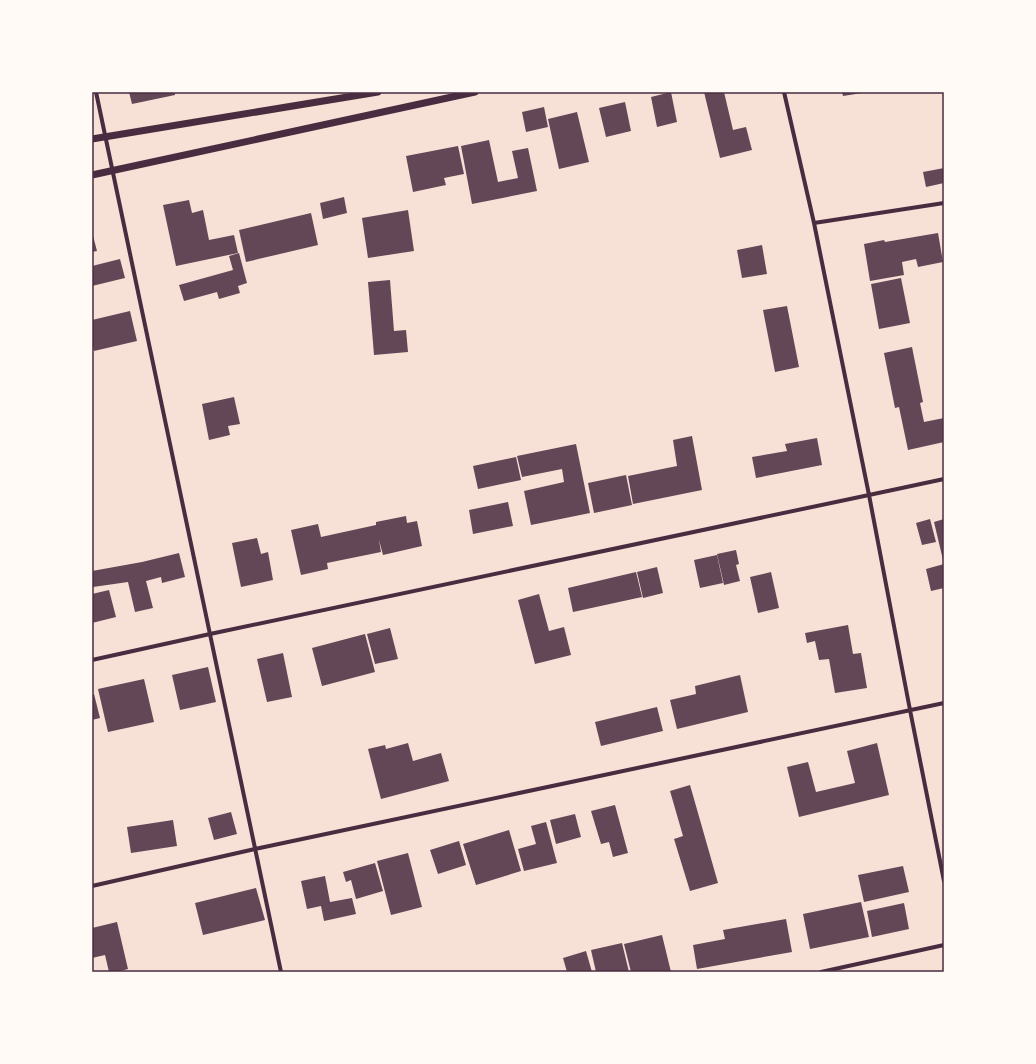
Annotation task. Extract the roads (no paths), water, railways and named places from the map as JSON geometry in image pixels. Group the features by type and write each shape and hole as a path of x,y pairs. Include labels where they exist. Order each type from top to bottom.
{"street":[{"path":"96,92 281,972"},
{"path":"92,139 378,92"},
{"path":"92,175 475,92"},
{"path":"784,92 814,223 870,495 944,881"},
{"path":"814,223 944,202"},
{"path":"92,660 944,479"},
{"path":"92,886 255,849 944,703"},
{"path":"821,972 944,945"}]}
